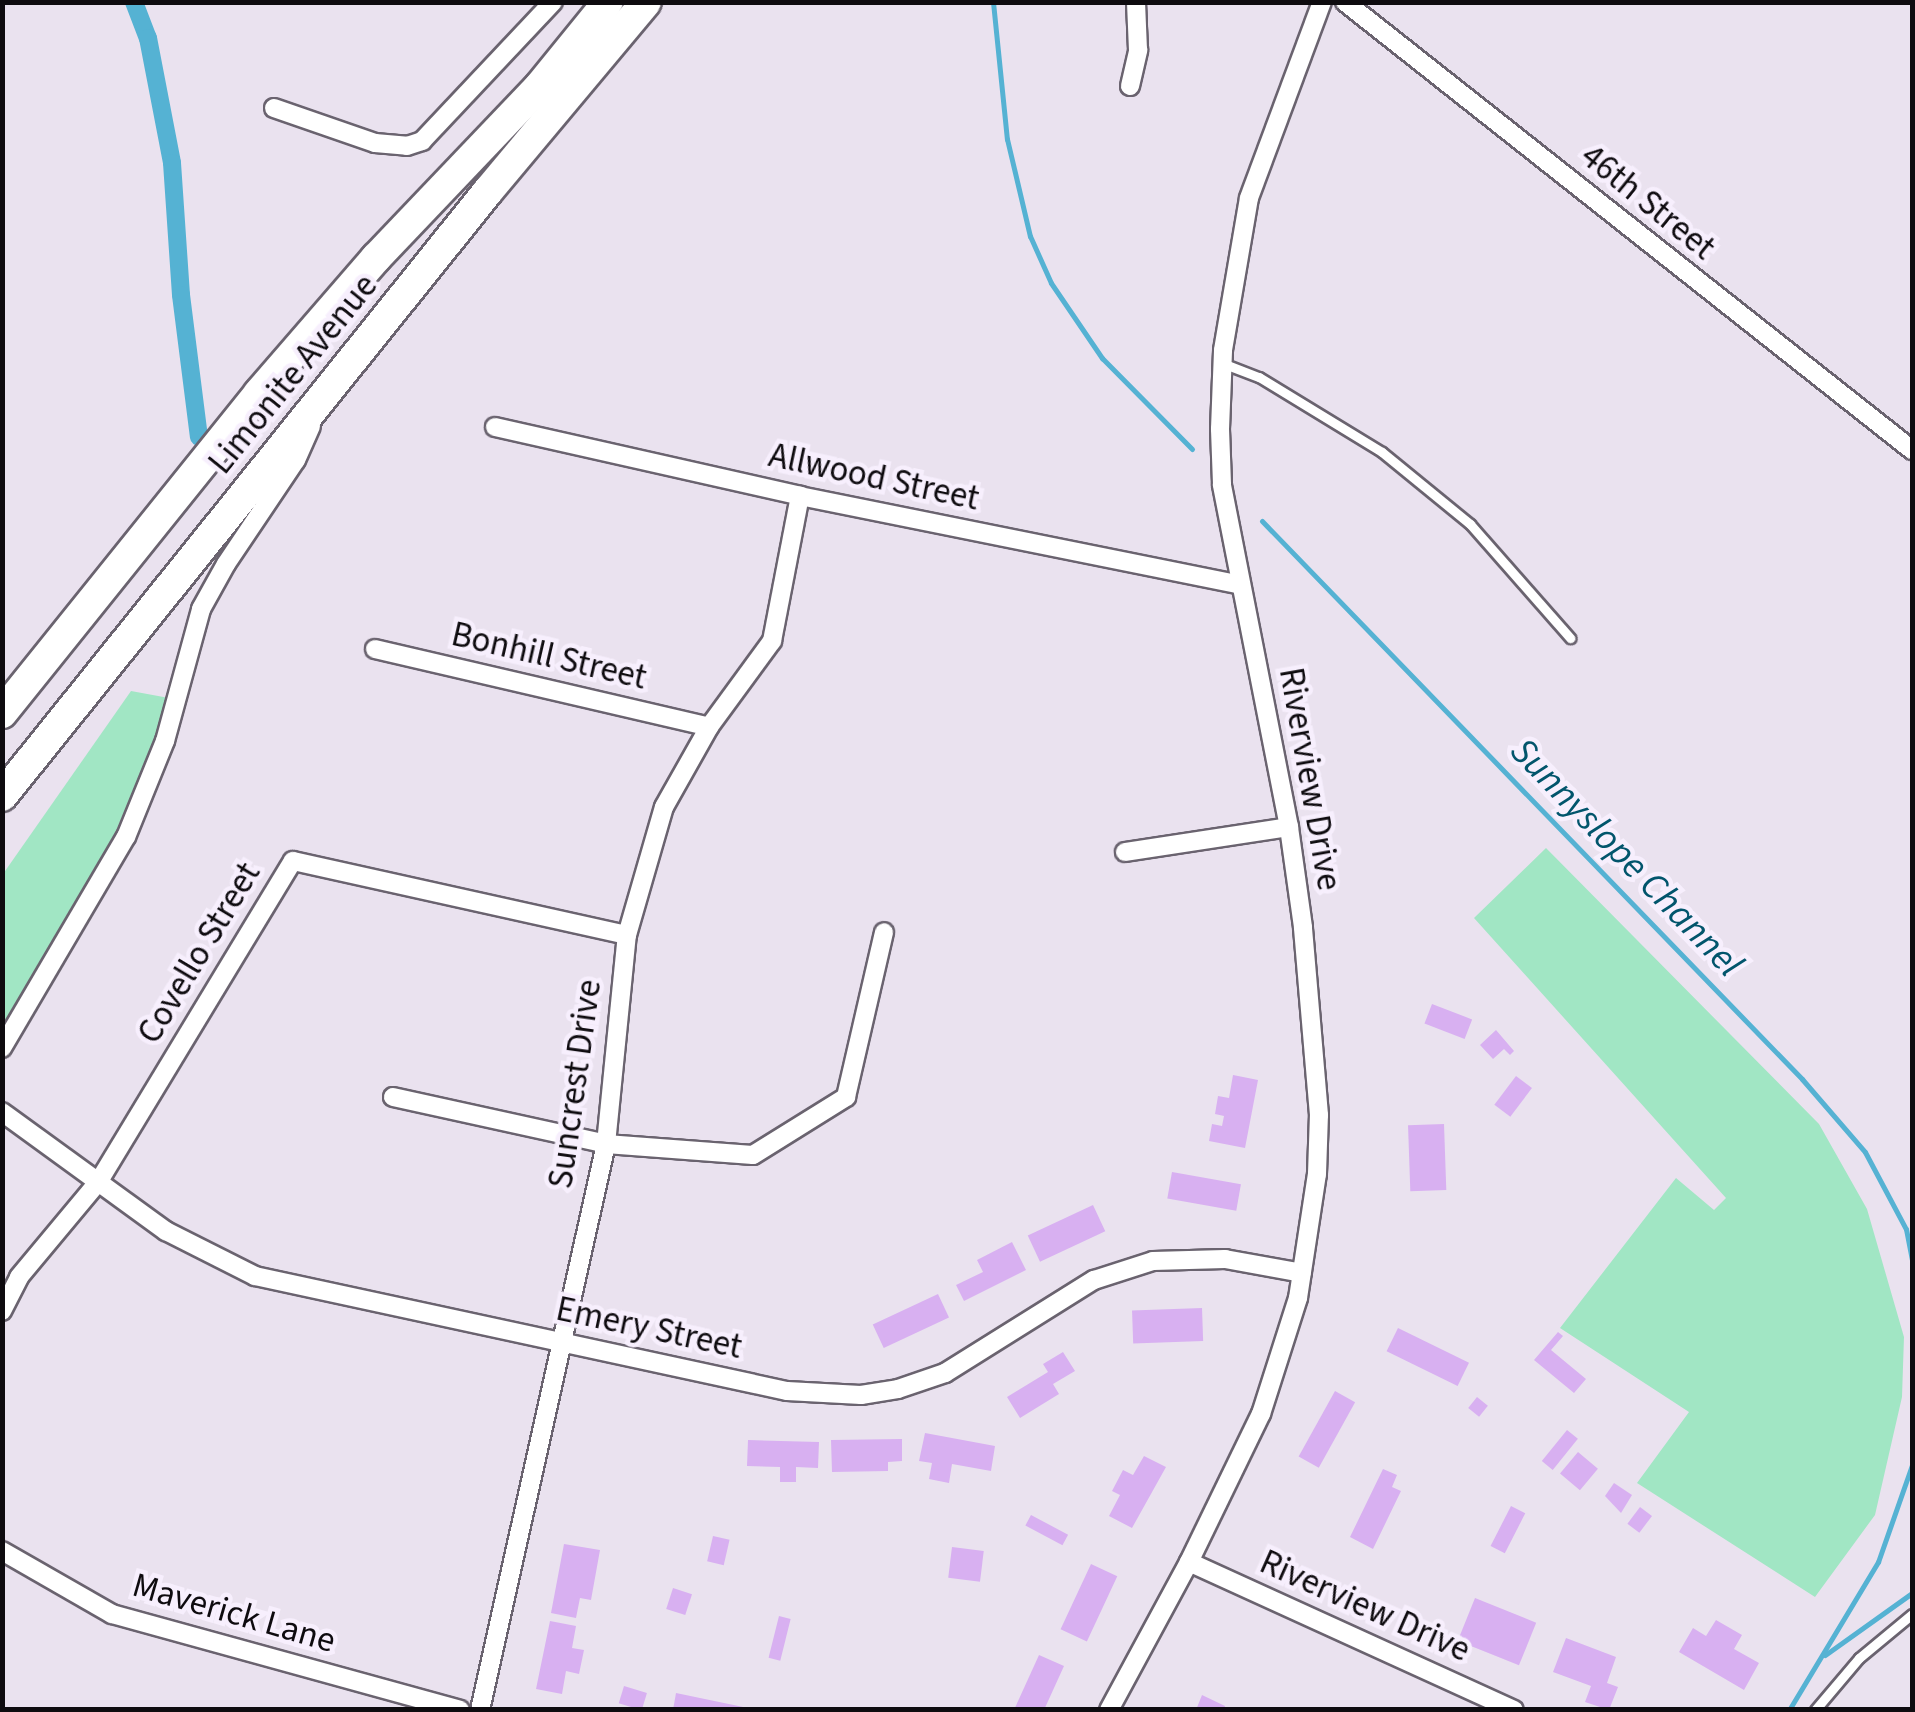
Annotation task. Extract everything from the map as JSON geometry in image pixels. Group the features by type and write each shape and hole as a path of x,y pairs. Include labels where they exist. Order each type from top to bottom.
{"main road":[{"name":"Limonite Avenue","path":"2,713 259,392 376,258 539,87 608,2"},
{"name":"Limonite Avenue","path":"2,796 646,2"}],"street":[{"path":"274,108 375,143 407,146 422,142 553,2"},
{"path":"1130,86 1138,50 1136,2"},
{"name":"Riverview Drive","path":"1110,1710 1190,1562 1261,1414 1280,1364 1302,1274 1317,1174 1319,1116 1303,927 1289,827 1222,484 1222,363 1249,198 1322,2"},
{"name":"46th Street","path":"1345,2 1912,450"},
{"path":"2,1048 126,838 166,740 202,609 226,564 296,460 325,395"},
{"name":"Allwood Street","path":"496,426 800,496 1240,585"},
{"name":"Suncrest Drive","path":"480,1710 606,1144 627,935 664,808 709,727 772,641 800,496"},
{"name":"Bonhill Street","path":"375,649 709,727"},
{"path":"1125,852 1289,827"},
{"name":"Covello Street","path":"2,1311 19,1278 98,1181 293,861 627,935"},
{"path":"393,1097 606,1144 754,1155 846,1096 884,932"},
{"name":"Emery Street","path":"2,1112 166,1231 255,1276 787,1391 861,1394 898,1389 945,1373 980,1356 1062,1298 1123,1269 1190,1257 1302,1274"},
{"name":"Maverick Lane","path":"2,1551 112,1614 460,1710"},
{"name":"Riverview Drive","path":"1190,1562 1514,1710"}],"lane":[{"path":"1222,363 1259,377 1382,452 1470,524 1570,638"},
{"path":"1814,1710 1858,1658 1912,1614"}],"green space":[{"path":"131,691 169,698 165,717 104,859 3,1031 3,874"},
{"path":"1546,848 1819,1124 1867,1209 1904,1337 1902,1397 1875,1515 1815,1597 1637,1483 1689,1412 1560,1328 1676,1178 1714,1210 1726,1198 1474,918"}],"building":[{"path":"1432,1004 1472,1019 1465,1039 1424,1024"},
{"path":"1496,1030 1514,1051 1510,1055 1504,1049 1493,1059 1480,1045"},
{"path":"1233,1075 1258,1080 1245,1148 1209,1141 1212,1124 1222,1126 1224,1116 1215,1114 1218,1096 1229,1098"},
{"path":"1516,1076 1532,1088 1510,1117 1494,1105"},
{"path":"1444,1124 1446,1190 1410,1191 1408,1125"},
{"path":"1172,1172 1241,1184 1236,1211 1167,1199"},
{"path":"1093,1205 1105,1231 1040,1262 1028,1235"},
{"path":"1012,1242 1026,1270 964,1301 956,1285 983,1272 977,1260"},
{"path":"938,1294 949,1318 884,1348 873,1324"},
{"path":"1202,1308 1203,1341 1133,1343 1132,1310"},
{"path":"1398,1328 1469,1363 1458,1386 1387,1351"},
{"path":"1558,1332 1563,1336 1551,1350 1586,1379 1574,1393 1534,1360"},
{"path":"1063,1352 1075,1371 1053,1384 1059,1394 1020,1418 1007,1397 1048,1372 1043,1364"},
{"path":"1335,1391 1355,1402 1319,1468 1299,1457"},
{"path":"1477,1397 1488,1406 1479,1417 1468,1408"},
{"path":"1567,1430 1578,1439 1553,1470 1542,1461"},
{"path":"925,1433 995,1446 991,1471 952,1464 949,1483 929,1479 932,1463 919,1461"},
{"path":"902,1439 902,1461 888,1462 888,1471 832,1472 831,1440"},
{"path":"748,1440 819,1442 818,1468 796,1467 796,1482 780,1482 780,1467 747,1466"},
{"path":"1578,1452 1598,1469 1580,1490 1560,1473"},
{"path":"1144,1456 1166,1467 1132,1528 1109,1516 1120,1495 1112,1491 1123,1470 1133,1475"},
{"path":"1383,1469 1397,1475 1392,1487 1401,1491 1373,1549 1350,1537"},
{"path":"1614,1483 1632,1495 1621,1513 1605,1496"},
{"path":"1511,1506 1525,1513 1505,1553 1491,1546"},
{"path":"1640,1507 1652,1516 1639,1533 1627,1524"},
{"path":"1031,1515 1068,1535 1062,1545 1025,1526"},
{"path":"713,1536 730,1540 724,1565 707,1561"},
{"path":"564,1544 600,1550 591,1600 580,1598 576,1618 551,1613"},
{"path":"952,1547 984,1551 980,1582 948,1578"},
{"path":"1091,1564 1117,1576 1087,1642 1061,1629"},
{"path":"673,1588 692,1594 685,1615 666,1609"},
{"path":"1475,1598 1536,1623 1519,1665 1458,1641"},
{"path":"779,1616 791,1619 780,1661 769,1658"},
{"path":"1716,1620 1742,1635 1734,1649 1759,1663 1744,1690 1679,1652 1693,1628 1706,1636"},
{"path":"550,1621 576,1626 572,1648 584,1650 579,1674 566,1671 562,1694 536,1689"},
{"path":"1566,1638 1616,1657 1607,1683 1618,1687 1609,1710 1585,1702 1591,1686 1553,1672"},
{"path":"1039,1655 1064,1666 1044,1710 1014,1710"},
{"path":"624,1686 647,1693 642,1710 619,1703"},
{"path":"676,1693 748,1708 673,1710"},
{"path":"1202,1695 1225,1706 1224,1710 1196,1710"}],"waterway":[{"path":"134,2 148,38 172,163 181,295 199,437"},
{"name":"Sunnyslope Channel","path":"993,2 1007,139 1030,236 1051,283 1102,358 1192,449"},
{"name":"Sunnyslope Channel","path":"1262,521 1802,1079 1865,1152 1906,1229 1912,1259"},
{"name":"Sunnyslope Channel","path":"1789,1710 1878,1562 1912,1465"},
{"path":"1825,1655 1912,1593"}]}
